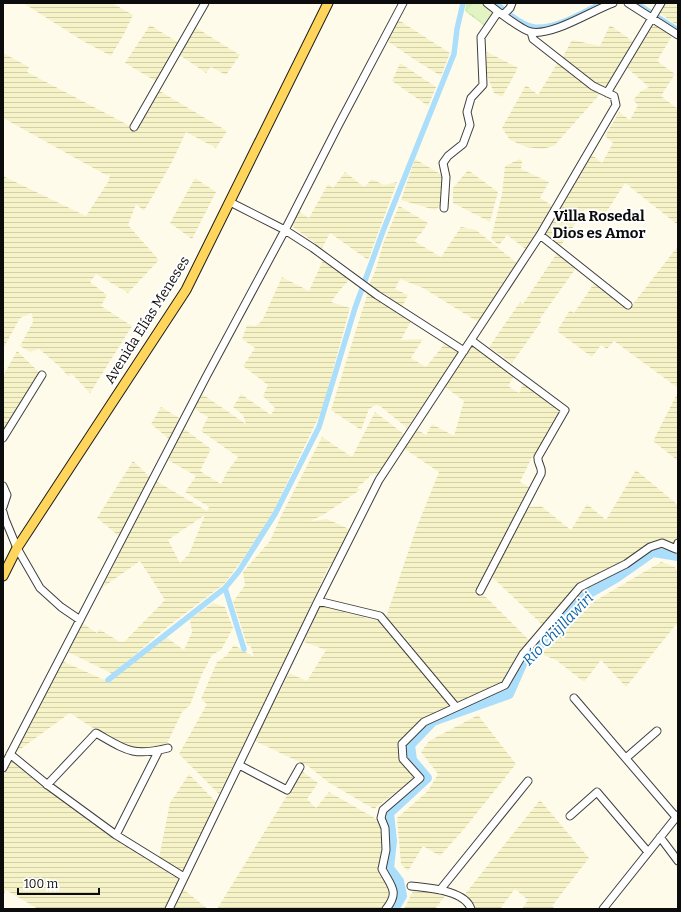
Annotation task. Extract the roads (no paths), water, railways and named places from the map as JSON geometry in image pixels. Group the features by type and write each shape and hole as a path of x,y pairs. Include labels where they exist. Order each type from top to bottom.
{"main road":[{"name":"Avenida Elías Meneses","path":"3,576 17,548 186,290 328,3"}],"street":[{"path":"134,127 205,3"},
{"path":"3,768 206,377 285,230 403,3"},
{"path":"487,3 524,29 531,32 551,30 612,3"},
{"path":"444,208 446,177 443,164 448,156 463,144 470,125 468,112 471,98 483,85 481,37 501,13 510,8 512,3"},
{"path":"628,3 653,14 678,35"},
{"path":"607,93 653,14 661,3"},
{"path":"169,909 318,601 379,480 540,236 616,105 614,96 593,86 533,39 531,32"},
{"path":"230,202 285,230 313,248 358,282 464,350"},
{"path":"540,236 628,305"},
{"path":"471,340 565,410 538,457 542,468 541,474 480,591"},
{"path":"3,438 42,375"},
{"path":"3,486 7,495 3,506"},
{"path":"3,512 17,548 40,588 61,607 80,620"},
{"path":"386,909 393,900 394,890 382,869 386,850 385,828 381,818 383,810 420,778 403,759 402,744 424,722 505,684 523,654 580,587 626,564 650,547 662,543 676,550 678,543"},
{"path":"318,601 380,616 456,707"},
{"path":"574,698 677,816 603,909"},
{"path":"626,758 657,731"},
{"path":"48,785 96,733 125,750 135,753 168,748"},
{"path":"116,835 159,750"},
{"path":"10,754 48,785 116,835 184,877"},
{"path":"239,765 287,790 300,768"},
{"path":"440,890 528,781"},
{"path":"570,816 597,792 648,852"},
{"path":"660,838 678,861"},
{"path":"411,886 440,890 462,898 471,909"}],"waterway":[{"path":"108,680 225,588 239,571 275,514 319,427 355,308 383,231 454,54 457,29 463,3"},
{"path":"496,3 502,8"},
{"path":"509,14 527,25 534,27 551,26 569,20 602,3"},
{"path":"636,3 678,30"},
{"name":"Río Chijllawiri","path":"394,909 402,896 399,881 389,868 392,841 389,813 427,778 412,760 410,745 433,721 509,694 523,662 588,594 616,578 653,552 678,556"},
{"path":"225,588 244,649"}],"district":[{"name":"Villa Rosedal Dios es Amor","path":"599,224"}]}
